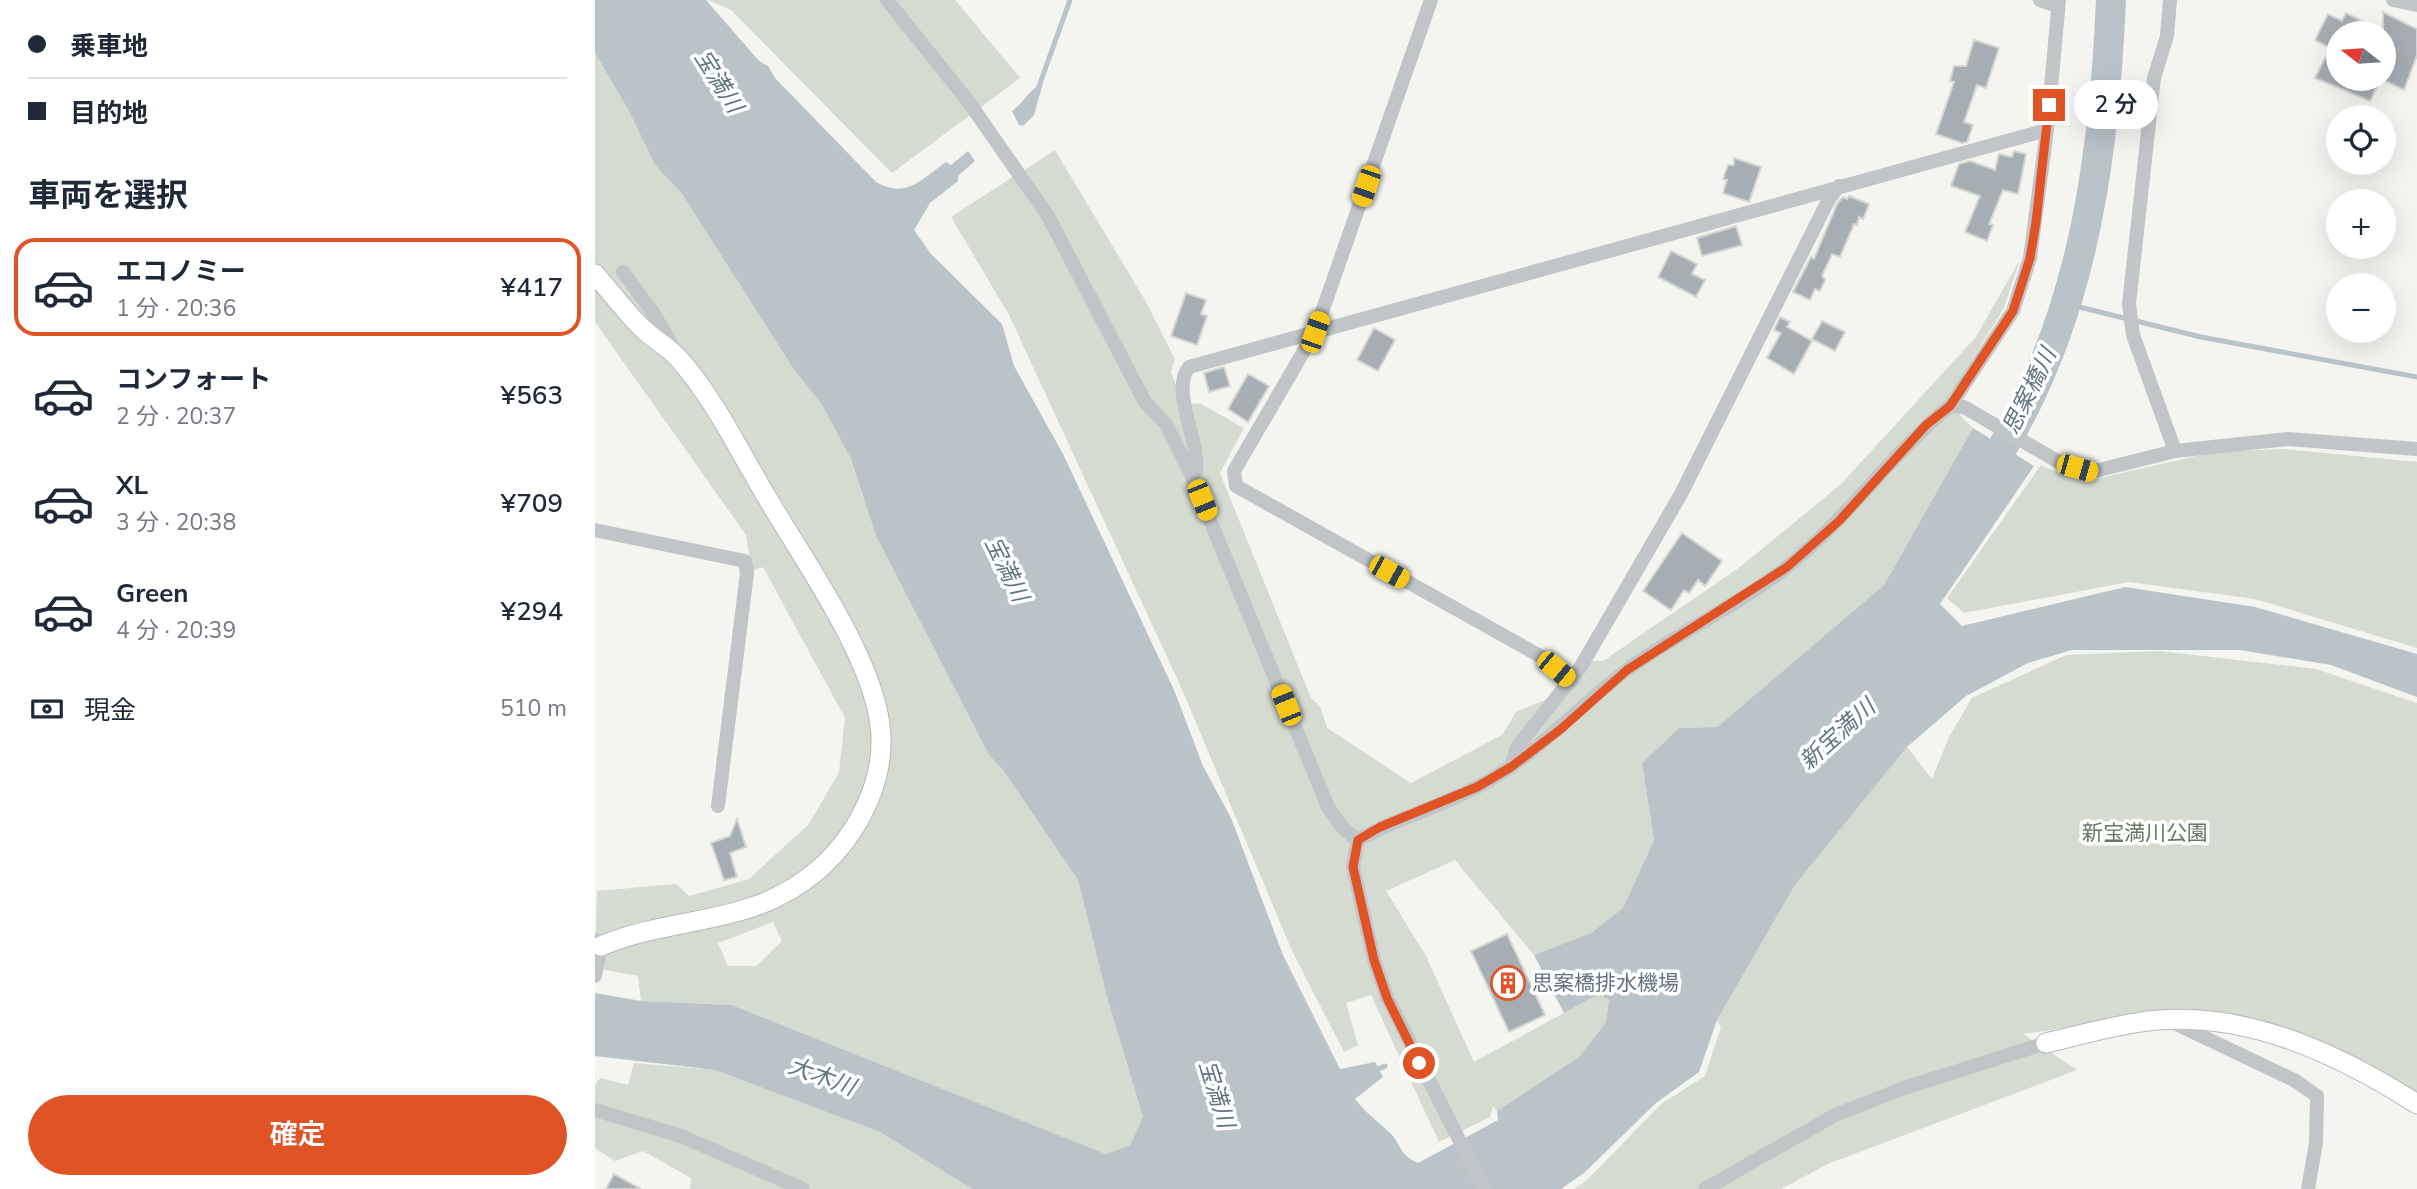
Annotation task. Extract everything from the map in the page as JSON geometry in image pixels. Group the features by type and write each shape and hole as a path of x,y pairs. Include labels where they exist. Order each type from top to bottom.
{"street":[{"path":"887,0 968,101 1048,216 1145,402 1166,424 1191,474 1328,807 1343,828 1358,840"},
{"path":"1431,0 1315,332 1234,471 1235,486 1542,657 1571,681"},
{"path":"1484,1189 1387,998 1374,960 1353,867 1358,840 1380,827 1477,787 1511,767 1561,729 1627,670 1787,567 1839,521 1926,425 1957,407 2013,311 2030,258 2047,130 2058,3 2040,0"},
{"path":"2170,0 2167,36 2154,78 2129,304 2133,335 2175,451"},
{"path":"2393,0 2417,5"},
{"path":"1191,474 1196,471 1198,456 1182,391 1183,374 1189,367 2047,130"},
{"path":"1511,767 1517,747 1571,681 1681,494 1829,199 1839,186"},
{"path":"595,976 598,943 734,915 774,899 817,870 848,838 868,803 879,765 880,725 859,654 715,408 679,359 654,314 623,272"},
{"path":"595,274 641,328 679,359"},
{"path":"1957,407 2064,465 2091,472 2175,451 2288,439 2417,449"},
{"path":"595,530 745,561 747,573 718,806"},
{"path":"2168,1020 2294,1080 2318,1096 2316,1143 2308,1189"},
{"path":"1705,1189 1835,1115 1904,1088 2046,1043 2136,1023 2168,1020 2230,1023 2276,1034 2343,1060 2417,1104"},
{"path":"595,1110 681,1136 803,1189"}],"green space":[{"path":"708,0 955,0 1020,78 892,173 731,10"},
{"path":"595,53 629,111 655,165 682,194 793,368 822,405 851,459 876,536 989,755 1003,770 1078,880 1108,1001 1143,1117 1130,1145 1106,1154 732,1005 641,1001 638,976 595,968 597,891 676,884 689,896 749,879 809,824 839,772 845,718 763,567 752,571 746,535 595,322","holes":["773,922 782,941 756,966 728,966 718,943"]},
{"path":"1055,150 1145,300 1175,359 1171,372 1183,403 1201,404 1244,428 1220,473 1311,698 1320,706 1327,728 1411,783 1502,735 1516,712 1569,690 1591,661 1603,661 1740,567 1841,484 1975,338 2020,260 2004,308 1949,397 1962,418 1973,428 1884,585 1717,727 1679,728 1642,763 1654,840 1623,908 1591,933 1534,955 1455,860 1386,891 1426,956 1474,1062 1599,994 1609,1000 1606,1022 1579,1057 1497,1111 1493,1106 1490,1117 1439,1142 1371,995 1346,1003 1358,1045 1344,1052 1293,953 1181,687 1009,315 951,217"},
{"path":"2283,449 2417,462 2417,648 2255,599 2129,582 1964,613 1947,598 2041,465 2065,476 2091,480 2214,452"},
{"name":"新宝満川公園","path":"2159,651 2316,669 2417,703 2417,1097 2351,1055 2292,1032 2214,1012 2183,1011 2023,1034 2077,1070 1830,1163 1781,1189 1574,1189 1587,1180 1661,1104 1705,1076 1721,1027 1717,1020 1795,885 1907,747 1932,779 1949,737 1972,698 2066,655"},
{"path":"634,1063 715,1070 880,1132 972,1189 690,1189 691,1178 643,1151 615,1161 595,1148 595,1085 600,1078 628,1085"}],"water":[{"path":"595,0 706,0 759,61 768,66 775,78 876,182 887,187 896,189 913,185 946,162 951,165 968,151 975,161 958,176 958,181 930,203 914,230 931,254 1002,324 1014,366 1063,454 1174,690 1203,766 1231,818 1283,955 1340,1069 1375,1062 1383,1077 1355,1099 1392,1135 1406,1156 1418,1163 1498,1120 1497,1111 1579,1057 1606,1022 1609,1000 1599,994 1564,1013 1534,955 1591,933 1623,908 1654,840 1642,763 1679,728 1717,727 1884,585 1973,428 2034,466 1940,604 1962,626 2125,587 2255,607 2417,654 2417,697 2331,665 2240,650 2072,650 2028,663 1966,696 1907,747 1795,885 1717,1020 1699,1072 1656,1103 1584,1173 1561,1189 972,1189 880,1132 715,1070 595,1056 595,993 641,1001 732,1005 1106,1154 1130,1145 1143,1117 1108,1001 1078,880 1003,770 989,755 876,536 851,459 822,405 793,368 682,194 655,165 629,111 595,53"},
{"path":"1043,83 1034,115 1023,126 1019,125 1012,111"}],"building":[{"path":"2383,12 2417,29 2417,55 2404,90 2396,86 2396,21 2383,21"},
{"path":"2346,13 2362,21 2342,21"},
{"path":"2328,14 2342,21 2326,21 2326,46 2315,40"},
{"path":"1974,40 1999,48 1986,88 1977,85 1964,122 1973,125 1967,142 1962,143 1936,134 1954,82 1950,81 1954,66 1966,66"},
{"path":"2326,56 2326,83 2315,78"},
{"path":"2346,91 2375,91 2370,101"},
{"path":"2014,151 2026,154 2018,194 2003,190 1989,224 1993,225 1987,241 1965,232 1980,196 1951,186 1959,164 1970,161 1995,170 1999,154 2012,157"},
{"path":"1734,158 1761,167 1749,202 1723,193 1727,180 1723,179 1728,165 1734,165"},
{"path":"1849,196 1869,204 1863,219 1859,217 1857,225 1854,224 1840,257 1832,254 1822,276 1825,280 1820,291 1815,289 1810,300 1793,292 1811,257 1814,259 1837,204 1843,197 1847,199"},
{"path":"1736,226 1742,245 1702,256 1697,238"},
{"path":"1671,251 1697,264 1692,274 1705,280 1696,297 1658,277"},
{"path":"1186,293 1206,300 1201,314 1207,316 1197,345 1171,336"},
{"path":"1780,317 1790,322 1787,327 1812,341 1794,374 1767,358 1781,333 1774,330"},
{"path":"1822,321 1845,332 1835,351 1812,339"},
{"path":"1374,328 1395,340 1378,371 1357,360"},
{"path":"1224,367 1230,386 1209,392 1204,373"},
{"path":"1248,374 1269,386 1248,422 1228,409"},
{"path":"1682,533 1722,561 1705,586 1698,580 1689,593 1684,590 1671,610 1643,591"},
{"path":"737,819 746,847 730,853 737,877 724,880 711,843 730,836"},
{"name":"思案橋排水機場","path":"1507,934 1545,1015 1509,1032 1471,951"},
{"path":"614,1174 641,1189 606,1189"}],"waterway":[{"path":"1038,89 1070,0"},
{"name":"思案橋川","path":"1982,479 2015,425 2043,368 2064,310 2081,249 2102,125 2111,0"},
{"path":"2067,304 2201,337 2417,377"},
{"path":"1372,1072 1385,1066"}],"place":[{"name":"思案橋排水機場","path":"1508,983"}],"route":[{"path":"1419,1063 1387,998 1374,960 1367,919 1353,867 1358,840 1380,827 1477,787 1511,767 1561,729 1627,670 1787,567 1839,521 1926,425 1950,406 2013,311 2030,258 2049,105"}],"water label":[{"name":"宝満川","path":"719,81"},
{"name":"宝満川","path":"1007,569"},
{"name":"新宝満川","path":"1837,734"},
{"name":"大木川","path":"822,1076"},
{"name":"宝満川","path":"1217,1094"}]}
